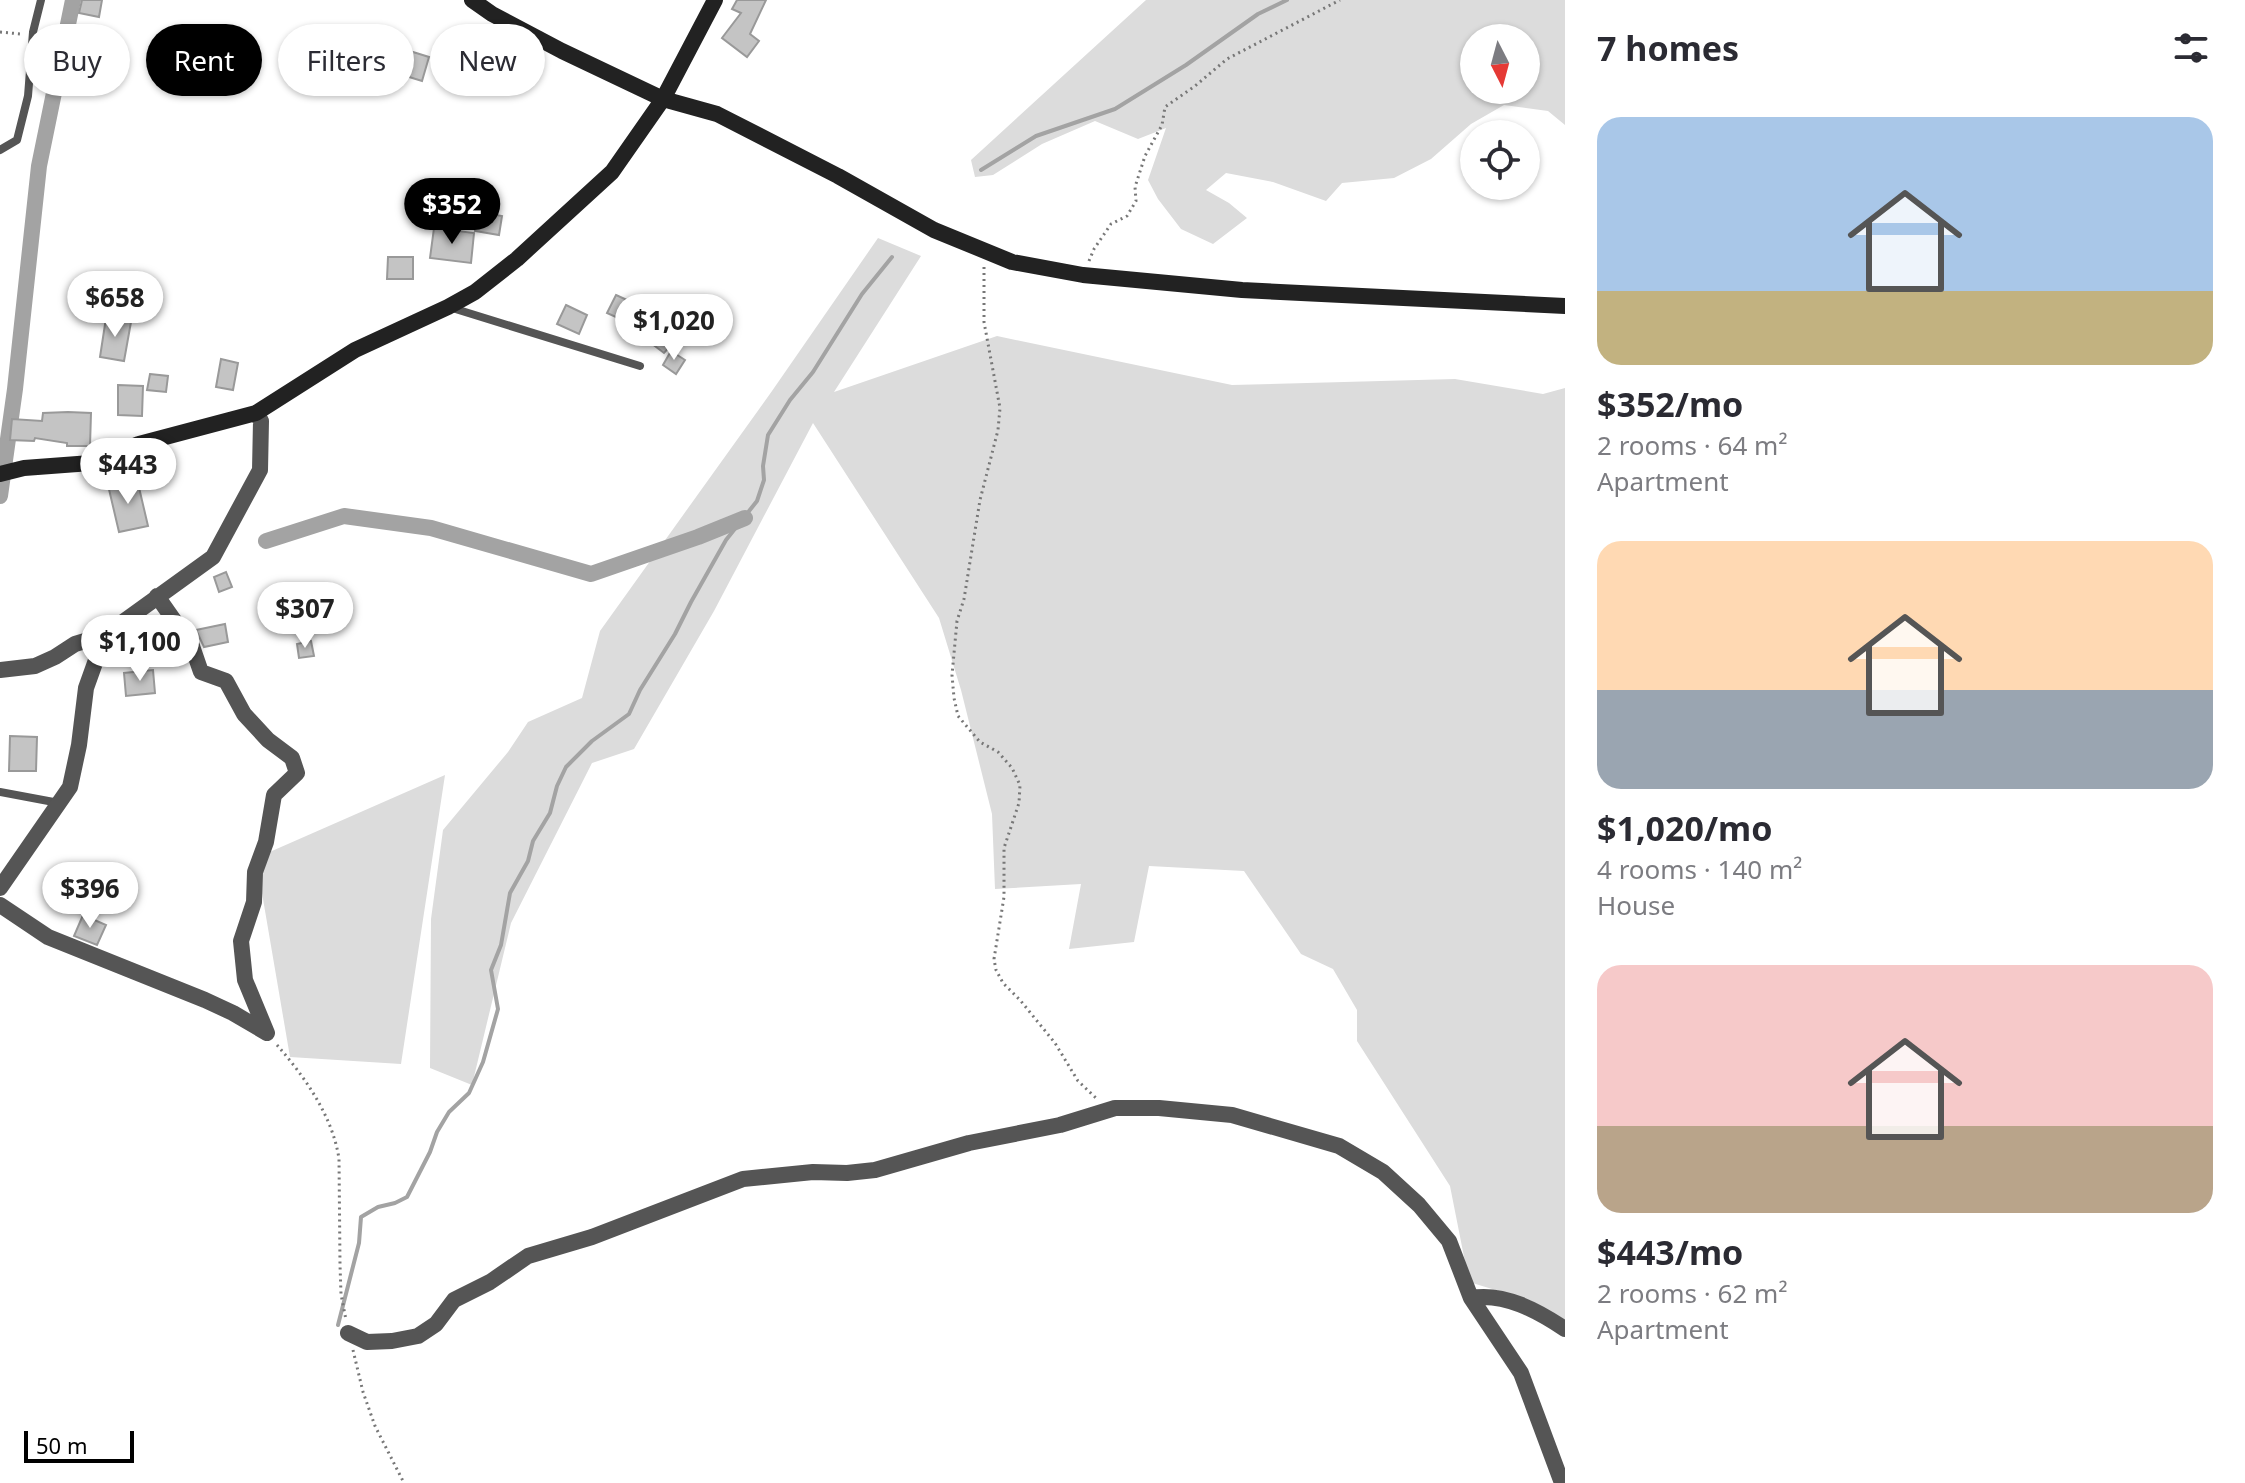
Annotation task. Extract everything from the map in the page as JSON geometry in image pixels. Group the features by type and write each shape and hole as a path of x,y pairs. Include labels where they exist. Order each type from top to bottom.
{"main road":[{"path":"472,0 562,51 663,99 717,114 934,230 1012,262 1083,275 1242,290 1565,306"},
{"path":"0,474 24,468 91,463 139,444 256,413 355,350 475,292 517,259 612,172 663,99 715,0"}],"street":[{"path":"0,670 35,666 75,644 105,635 213,557 260,470 261,421 256,413"},
{"path":"157,596 192,646 201,672 226,681 244,714 268,740 292,758 297,773 274,795 266,842 255,872 254,902 241,941 245,980 267,1033"},
{"path":"0,888 70,787 86,688 105,635"},
{"path":"0,905 48,937 205,1000 267,1033"},
{"path":"348,1333 367,1342 418,1336 436,1324 454,1300 490,1282 528,1256 592,1237 743,1179 875,1170 969,1143 1060,1125 1115,1108 1159,1108 1232,1115 1339,1146 1383,1172 1419,1205 1449,1241 1471,1298 1521,1373 1562,1483"},
{"path":"1471,1298 1483,1296 1535,1309 1565,1329"}],"lane":[{"path":"35,24 41,0"},
{"path":"0,150 17,140 28,96"},
{"path":"448,307 640,366"},
{"path":"0,792 59,804"}],"path":[{"path":"1083,275 1094,249 1111,224 1127,216 1136,201 1135,187 1145,156 1162,125 1165,107 1227,59 1340,0"},
{"path":"0,32 24,34"},
{"path":"984,251 984,322 1000,408 980,500 964,599 957,621 952,675 954,698 958,716 980,742 998,752 1012,768 1020,785 1019,803 1004,848 1004,897 994,959 996,970 1003,983 1055,1043 1078,1081 1102,1103 1115,1108"},
{"path":"267,1033 303,1078 336,1138 341,1294 348,1333 375,1426 404,1483"}],"shaded area":[{"path":"1146,0 1565,0 1565,125 1548,111 1504,105 1478,120 1460,120 1460,134 1431,159 1394,178 1342,183 1326,201 1273,182 1226,173 1206,190 1247,218 1213,244 1181,229 1148,180 1166,128 1138,139 1095,121 1042,144 993,175 975,177 971,160"},
{"path":"878,238 921,256 834,392 997,336 1232,385 1455,379 1543,394 1565,388 1565,1321 1532,1301 1469,1282 1450,1186 1357,1041 1357,1010 1333,969 1301,954 1244,871 1149,866 1134,942 1069,949 1081,884 995,889 992,814 961,690 939,618 813,423 714,611 634,749 592,763 511,923 472,1085 430,1068 431,919 443,830 508,752 528,722 582,698 600,631"},
{"path":"445,775 401,1064 290,1057 256,858"}],"building":[{"path":"82,0 102,0 99,17 79,13"},
{"path":"737,0 766,0 750,34 759,41 747,57 722,38 741,13 732,9"},
{"path":"414,52 429,57 422,81 414,78"},
{"path":"479,212 502,216 499,235 475,231"},
{"path":"434,228 474,233 471,263 430,258"},
{"path":"388,257 413,257 413,279 387,279"},
{"path":"616,295 638,305 629,323 607,313"},
{"path":"566,305 587,315 579,334 557,324"},
{"path":"106,318 131,322 124,361 100,357"},
{"path":"659,333 672,344 664,353 651,343"},
{"path":"671,351 685,360 676,374 663,365"},
{"path":"221,359 238,363 233,390 216,387"},
{"path":"150,374 168,376 166,392 147,390"},
{"path":"118,385 143,386 142,416 118,415"},
{"path":"43,413 91,413 90,446 67,446 67,443 35,438 34,441 10,440 12,419 42,421"},
{"path":"137,479 148,526 119,532 108,485"},
{"path":"226,572 232,587 219,592 214,577"},
{"path":"225,624 228,642 204,647 196,630"},
{"path":"311,641 314,656 299,658 297,644"},
{"path":"153,670 155,693 126,696 124,673"},
{"path":"10,736 37,737 36,771 9,771"},
{"path":"83,915 106,925 97,945 74,936"}],"waterway":[{"path":"0,496 39,166 73,0"},
{"path":"981,170 1036,136 1115,109 1186,65 1258,14 1287,0"},
{"path":"338,1325 359,1243 361,1217 407,1197 437,1132 449,1112 469,1093 483,1062 498,1009 491,970 501,945 510,893 528,861 533,841 550,813 566,767 592,741 629,714 726,540 757,501 764,480 768,435 790,400 813,372 862,294 892,257"},
{"path":"266,541 344,516 431,528 591,574 745,518"}]}
